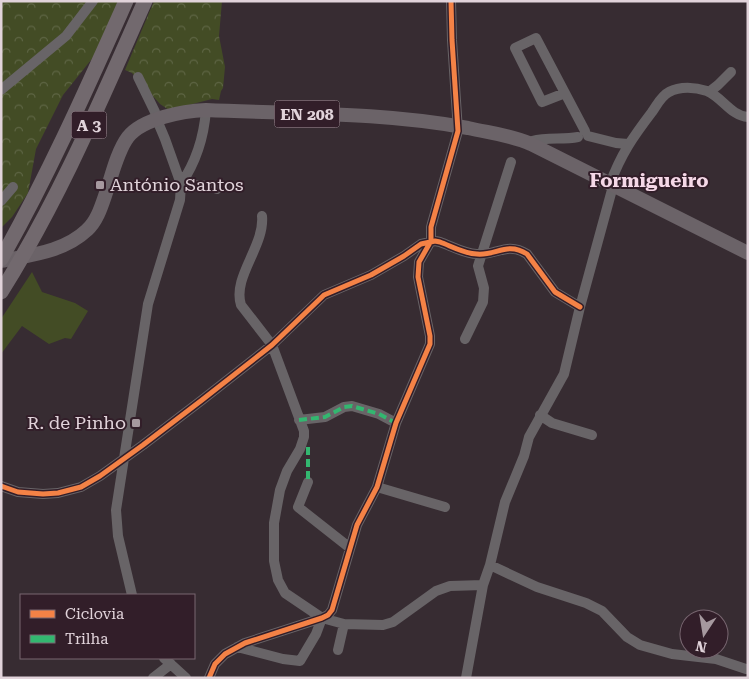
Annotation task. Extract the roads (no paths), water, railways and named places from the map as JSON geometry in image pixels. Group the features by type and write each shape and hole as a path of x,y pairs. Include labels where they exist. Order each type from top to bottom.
{"highway":[{"name":"A 3","path":"3,257 64,138 126,1"},
{"name":"A 3","path":"1,292 28,247 71,164 145,1"}],"main road":[{"name":"EN 208","path":"3,257 51,250 72,241 88,230 100,212 114,167 127,138 140,127 157,120 184,111 206,110 385,117 457,126 513,137 542,149 748,253"}],"street":[{"path":"1,90 66,36 93,1"},
{"path":"208,678 215,664 225,654 237,647 322,618 332,610 357,525 377,487 396,423 430,344 418,277 419,262 431,241 431,227 458,131 451,1"},
{"path":"565,93 542,102 515,48 536,38 565,93 584,135"},
{"path":"709,92 731,72"},
{"path":"132,594 118,536 116,510 148,304 180,200 181,184 166,139 138,77"},
{"path":"466,678 483,585 505,502 524,456 529,437 564,374 612,185 628,144 659,102 668,92 677,89 690,88 709,92 722,100 737,114 748,117"},
{"path":"181,184 189,172 198,149 205,127 206,110"},
{"path":"556,138 542,149 532,141 544,138 556,138 566,139 584,135 628,144"},
{"path":"465,339 484,302 484,288 478,266 511,162"},
{"path":"181,184 210,186 218,189"},
{"path":"1,201 13,187"},
{"path":"262,216 257,240 238,290 238,298 241,305 272,345 304,431 300,449 287,471 280,490 274,524 274,561 280,587 322,618 344,624 383,625 393,622 436,590 450,586 483,585"},
{"path":"1,486 18,492 43,494 58,493 81,487 100,476 272,345 324,295 364,278 404,256 421,244 431,241 440,242 472,253 482,254 506,248 522,251 555,292 580,306"},
{"path":"299,420 325,417 344,407 352,406 378,414 396,423"},
{"path":"540,415 552,423 592,435"},
{"path":"308,482 298,507 350,548"},
{"path":"377,487 445,507"},
{"path":"490,564 537,587 586,603 602,611 627,637 640,646 672,654 747,665"},
{"path":"237,647 283,659 300,661 316,634 322,618"},
{"path":"338,650 344,624"},
{"path":"153,678 168,661 186,678"},
{"path":"460,678 469,663"}],"place":[{"name":"António Santos","path":"100,185"},
{"name":"R. de Pinho","path":"136,423"}],"district":[{"name":"Formigueiro","path":"649,180"}]}
